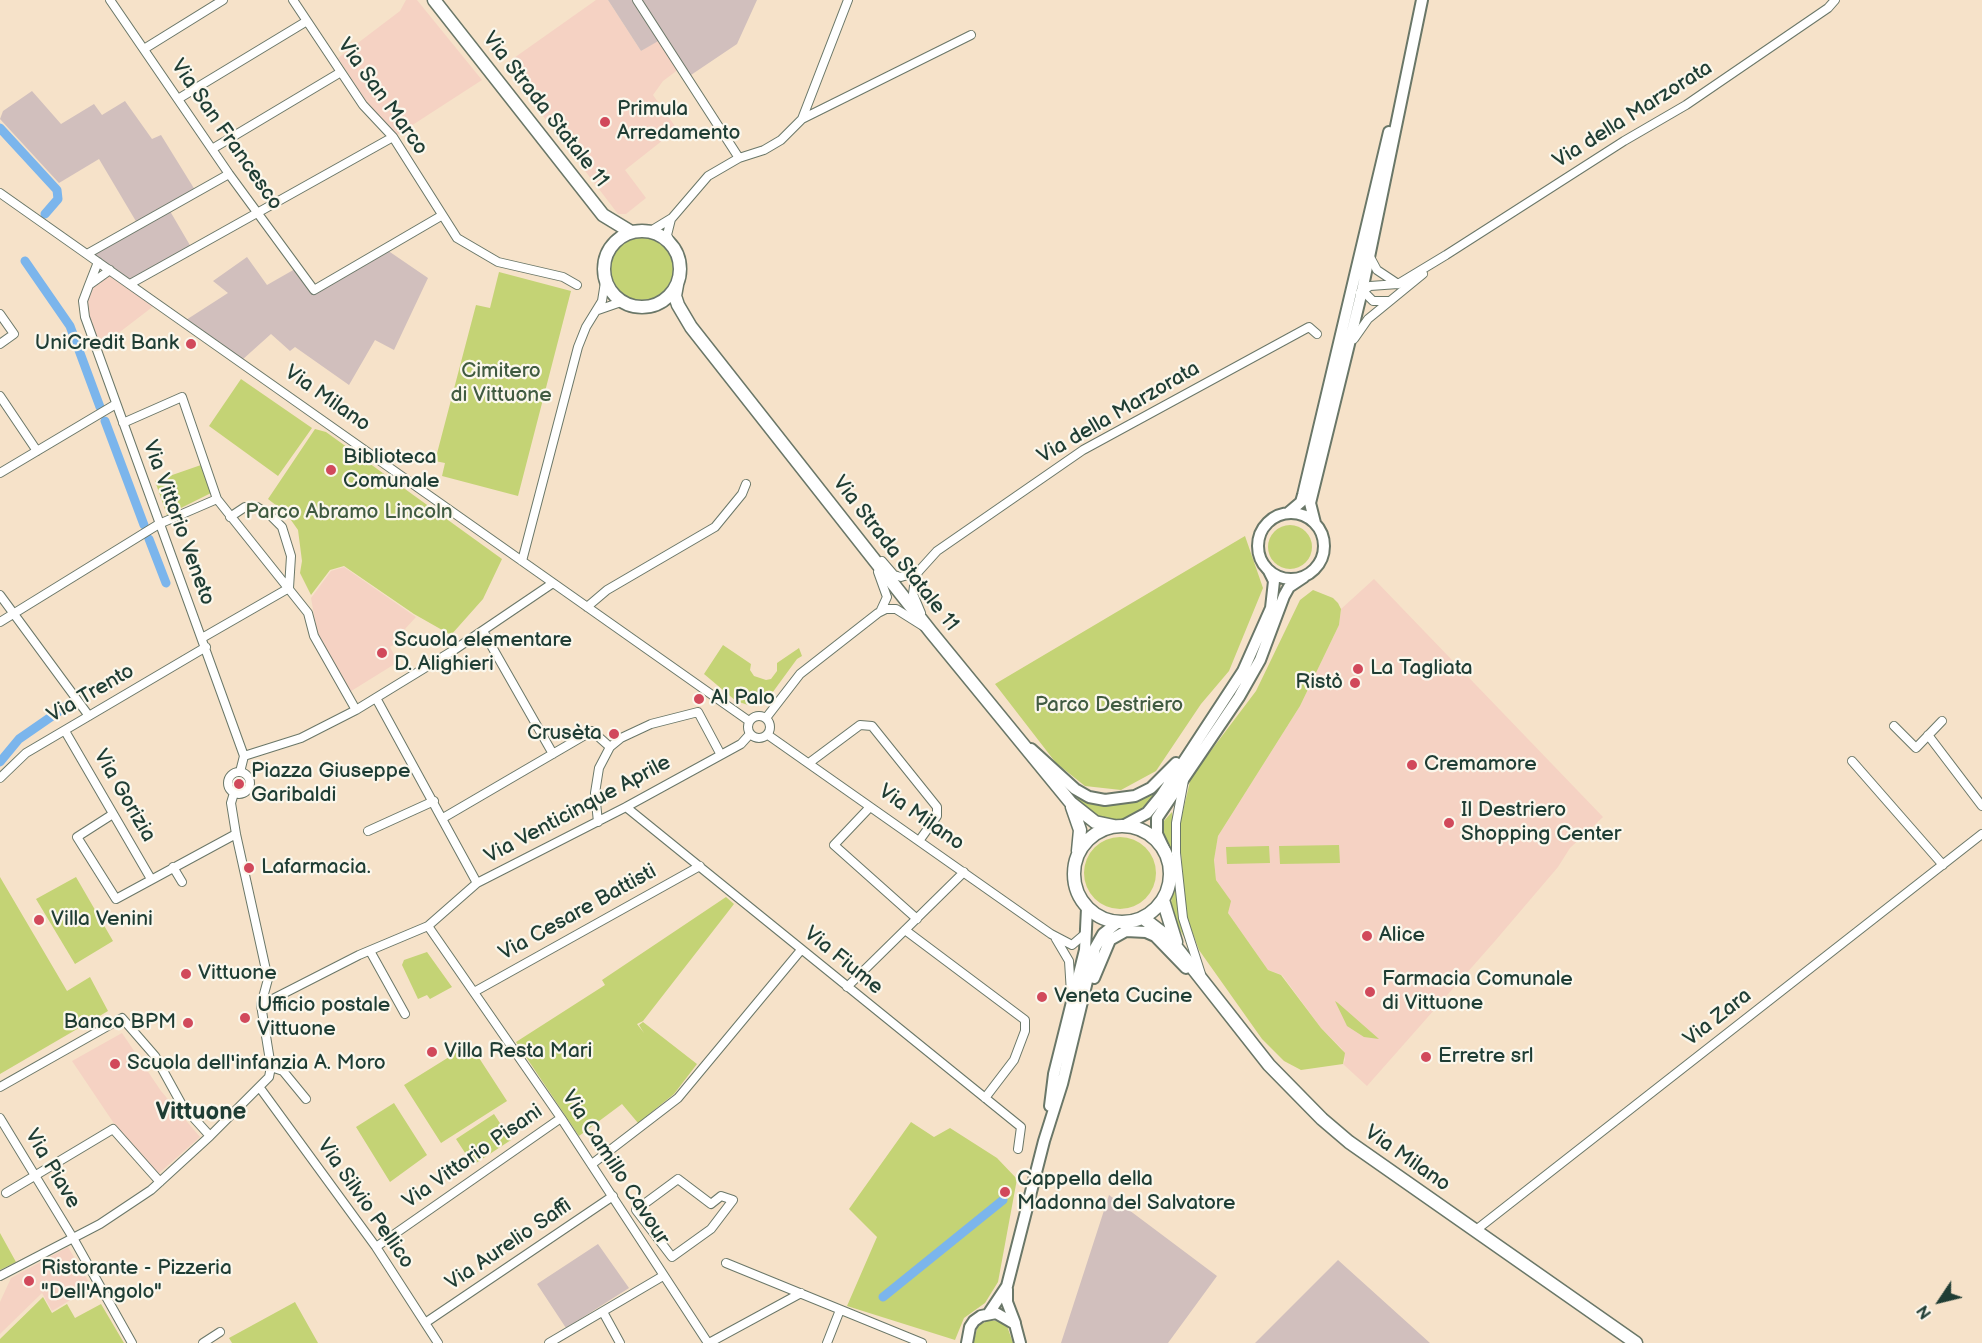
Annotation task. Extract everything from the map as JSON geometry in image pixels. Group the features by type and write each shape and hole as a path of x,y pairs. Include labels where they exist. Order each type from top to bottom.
{"main road":[{"name":"Via Strada Statale 11","path":"434,0 603,215 631,232"},
{"path":"1406,74 1369,214 1303,495 1300,502 1288,513 1267,522 1259,535 1260,558 1274,581 1271,608 1256,645 1233,686 1161,796 1147,813 1119,826 1101,830 1088,839 1078,852 1074,867 1074,881 1078,895 1087,908 1106,920 1117,922 1143,918 1163,900 1171,876 1165,851 1157,834 1157,818 1239,697 1260,660 1289,586 1317,567 1323,552 1322,536 1314,523 1310,503 1362,291 1422,0"},
{"name":"Via Strada Statale 11","path":"603,215 608,250 604,260 605,282"},
{"path":"608,250 622,236 631,232 649,232 658,235 673,247"},
{"name":"Via Strada Statale 11","path":"673,247 679,265 675,296 691,327 931,632 1071,803 1095,822 1119,826"},
{"path":"605,282 621,302"},
{"path":"654,306 663,301 677,285"},
{"name":"Via Strada Statale 11","path":"621,302 631,306 654,306 672,311 691,327"},
{"path":"1288,513 1303,515 1314,523"},
{"path":"1269,571 1289,580 1304,577"},
{"path":"1020,741 1040,755 1059,777 1089,797 1105,800 1135,796 1151,788 1170,771 1212,708 1233,686"},
{"name":"Via Strada Statale 11","path":"1071,803 1080,830 1078,852"},
{"path":"1119,826 1144,831 1156,839 1165,851"},
{"path":"1163,900 1172,932 1182,954"},
{"path":"1076,1008 1088,930 1087,908"},
{"path":"1143,918 1159,928 1182,954 1215,999"},
{"path":"1020,1343 1007,1302 1007,1286 1044,1142 1054,1074 1098,941 1117,922"},
{"path":"1076,1008 1110,940 1126,931 1146,932 1155,936 1215,999"},
{"name":"Via Milano","path":"1215,999 1269,1065 1318,1115 1349,1142 1476,1230"},
{"path":"1476,1230 1636,1343"},
{"path":"967,1343 967,1335 974,1321 989,1313 1007,1286"},
{"path":"989,1313 1003,1315 1015,1324"}],"street":[{"name":"Via San Francesco","path":"110,0 229,174 314,290 441,216"},
{"path":"144,49 223,0"},
{"name":"Via San Marco","path":"293,0 363,105 393,137 457,238 498,262 563,277 577,285"},
{"path":"638,0 739,158"},
{"path":"802,119 848,0"},
{"name":"Via della Marzorata","path":"1446,255 1624,141 1686,105 1828,8 1835,0"},
{"path":"178,99 307,21"},
{"path":"649,232 672,218 708,176 739,158 764,150 781,140 802,119 970,35"},
{"path":"212,149 341,72"},
{"path":"130,284 393,137"},
{"path":"87,254 229,174"},
{"name":"Via Milano","path":"0,193 749,721"},
{"path":"1369,214 1370,227 1358,278 1362,291 1373,300 1389,301"},
{"path":"672,218 667,235 673,247"},
{"path":"1370,255 1377,270 1398,284"},
{"path":"1331,374 1338,362 1354,299 1370,286 1398,284 1446,255"},
{"path":"1347,351 1358,332 1389,301 1446,255"},
{"name":"Via Vittorio Veneto","path":"98,262 83,301 85,317 244,756"},
{"path":"89,285 110,270"},
{"path":"522,561 578,347 586,327 598,310 605,293 605,282"},
{"path":"598,310 621,302"},
{"path":"0,314 14,334 0,344"},
{"name":"Via della Marzorata","path":"918,572 937,551 1083,450 1309,327 1317,334"},
{"path":"0,396 37,451"},
{"path":"123,423 182,398 217,499 308,613 314,636 356,710"},
{"path":"0,473 116,404"},
{"path":"587,607 607,590 715,527 735,503 746,484"},
{"path":"0,622 159,524 217,499"},
{"path":"231,517 245,507 257,507 271,516 282,528 291,556 289,588"},
{"path":"854,533 894,575 901,577 918,572 913,594 931,632"},
{"path":"766,718 800,674 878,613 886,604 885,588 854,533"},
{"path":"240,772 244,756 301,738 356,710 483,631 553,583"},
{"path":"202,638 289,588"},
{"path":"0,595 89,716"},
{"path":"878,613 886,609 896,609 931,632"},
{"path":"483,631 553,754"},
{"name":"Via Trento","path":"0,778 26,753 206,647"},
{"path":"376,698 477,883"},
{"path":"598,822 595,805 599,768 610,747 621,738 651,724 698,712 721,755"},
{"path":"758,716 766,718 771,726 768,735 759,739 750,734 749,721 758,716"},
{"path":"1894,726 1916,748 1942,721"},
{"path":"809,763 860,725 872,726 937,807 937,816 919,841"},
{"name":"Via Gorizia","path":"65,730 151,879"},
{"path":"443,818 592,730 596,731 610,747"},
{"name":"Via Venticinque Aprile","path":"261,1005 370,951 428,926 477,883 626,807 741,744 750,734"},
{"name":"Via Milano","path":"768,735 1051,934"},
{"path":"1928,735 1982,806"},
{"path":"1852,761 1943,865"},
{"path":"240,772 248,777 249,787 242,794 234,793 229,788 228,780 232,774 240,772"},
{"path":"1185,776 1176,823 1176,853 1183,918 1203,982"},
{"path":"0,1276 100,1224 160,1182 269,1077 271,1068 261,1005 268,979 236,834 231,803 234,793"},
{"path":"368,831 434,801"},
{"name":"Via Fiume","path":"626,807 1021,1127 1018,1149"},
{"path":"870,807 834,845 917,919"},
{"path":"113,814 77,837 116,899 236,834"},
{"name":"Via Zara","path":"1476,1230 1982,834"},
{"name":"Via Cesare Battisti","path":"474,992 700,866"},
{"path":"173,867 182,882"},
{"path":"847,987 964,872"},
{"name":"Via Camillo Cavour","path":"428,926 592,1164 707,1342"},
{"path":"905,930 1025,1020 1025,1031 1014,1060 985,1098"},
{"path":"1051,934 1072,945 1088,930"},
{"path":"1051,934 1063,947 1069,961 1076,1008"},
{"path":"592,1164 678,1098 801,950"},
{"path":"370,951 405,1014"},
{"path":"0,1087 122,1018 155,1056 182,1105 210,1136"},
{"path":"271,1068 283,1071 306,1099"},
{"name":"Via Silvio Pellico","path":"260,1088 376,1247 438,1343"},
{"name":"Via Piave","path":"0,1118 73,1238 132,1343"},
{"name":"Via Vittorio Pisani","path":"376,1247 561,1118"},
{"path":"6,1193 113,1129 160,1182"},
{"path":"678,1179 711,1204 721,1196 733,1200 711,1229 672,1257 636,1210 678,1179"},
{"name":"Via Aurelio Saffi","path":"425,1323 613,1196"},
{"path":"726,1263 922,1343"},
{"path":"549,1343 663,1276"},
{"path":"707,1342 801,1293"},
{"path":"827,1343 840,1310"},
{"path":"603,1312 620,1343"},
{"path":"203,1343 220,1332"}],"shaded area":[{"path":"406,0 417,0 482,80 397,135 366,101 338,58 400,11"},
{"path":"596,0 608,0 641,51 660,39 679,69 663,81 653,95 677,129 625,170 646,198 626,214 618,214 504,65"},
{"path":"608,0 757,0 737,44 685,79 660,40 641,51"},
{"path":"32,91 61,124 94,104 102,115 125,101 152,139 161,135 195,190 167,206 191,247 130,281 88,251 137,223 99,159 59,183 0,119 3,111"},
{"path":"387,250 428,278 394,350 375,340 349,385 295,347 290,351 271,334 242,360 186,320 228,293 213,281 247,257 267,285 295,269 312,293"},
{"path":"110,273 155,305 99,348 88,317 86,302 91,287"},
{"path":"344,567 416,617 405,629 408,636 390,647 398,662 348,693 318,637 311,598 331,571"},
{"name":"Il Destriero Shopping Center","path":"1374,579 1603,817 1570,848 1558,867 1495,941 1367,1086 1343,1064 1345,1060 1342,1049 1321,1028 1282,975 1268,970 1228,913 1230,900 1216,880 1214,860 1218,836 1300,706 1339,625 1341,609"},
{"path":"122,1033 161,1091 200,1137 158,1174 113,1122 72,1061"},
{"path":"1109,1195 1217,1276 1168,1343 1061,1343"},
{"path":"598,1244 629,1288 566,1328 537,1284"},
{"path":"68,1247 92,1287 52,1311 42,1293 0,1334 0,1302 11,1278"},
{"path":"1338,1260 1430,1343 1255,1343"}],"green space":[{"path":"642,238 664,247 673,269 664,291 642,300 620,291 611,269 620,247"},
{"name":"Cimitero di Vittuone","path":"499,272 571,291 518,496 442,476 445,463 435,461 476,305 490,308"},
{"path":"241,379 312,428 278,476 209,426"},
{"name":"Parco Abramo Lincoln","path":"315,429 326,432 502,559 483,599 451,635 414,614 344,566 330,570 311,595 300,573 302,561 298,530 286,513 268,499"},
{"path":"201,465 211,493 167,515 155,481"},
{"path":"1290,525 1306,531 1312,547 1306,563 1290,569 1274,563 1268,547 1274,531"},
{"name":"Parco Destriero","path":"1245,536 1263,588 1229,671 1201,704 1156,771 1121,790 1085,786 1056,763 995,684"},
{"path":"1313,590 1333,598 1338,603 1341,609 1339,625 1300,706 1218,836 1214,860 1216,880 1231,901 1228,913 1268,970 1281,975 1321,1028 1345,1053 1343,1064 1301,1070 1284,1061 1262,1039 1199,950 1186,915 1179,828 1191,777 1256,691 1300,600"},
{"path":"723,645 751,664 750,670 754,676 766,680 771,679 777,671 777,663 799,648 802,656 797,659 767,700 748,705 736,701 704,674"},
{"path":"1154,790 1158,793 1136,814 1118,821 1095,817 1072,794 1109,804 1125,803"},
{"path":"1172,812 1173,854 1189,946 1175,921 1171,908 1173,868 1161,831 1163,822"},
{"path":"1127,837 1146,847 1154,859 1156,873 1154,887 1146,899 1134,907 1113,909 1094,899 1086,887 1084,866 1094,847 1106,839"},
{"path":"1339,845 1340,863 1280,864 1279,846"},
{"path":"1269,846 1270,863 1227,864 1226,847"},
{"path":"0,877 67,991 90,977 108,1011 0,1074"},
{"path":"76,877 113,941 75,964 36,899"},
{"path":"726,897 734,904 643,1021 637,1024 644,1033 639,1025 643,1022 697,1064 674,1094 638,1123 622,1104 579,1136 516,1042 605,985 602,980"},
{"path":"427,952 452,987 430,999 427,995 418,999 402,965 404,960"},
{"path":"1335,1001 1379,1039 1364,1037 1347,1026"},
{"path":"470,1044 507,1101 441,1143 404,1085"},
{"path":"394,1103 427,1155 390,1182 356,1127"},
{"path":"494,1114 511,1140 473,1165 456,1139"},
{"path":"911,1122 934,1137 950,1128 997,1158 1017,1179 998,1282 985,1303 964,1318 955,1340 847,1306 877,1237 849,1209"},
{"path":"0,1233 16,1262 0,1270"},
{"path":"43,1297 52,1313 67,1304 75,1318 101,1304 124,1343 0,1343 0,1339"},
{"path":"295,1302 318,1343 232,1343 229,1338"},
{"path":"989,1320 1002,1322 1007,1326 1013,1343 973,1343 978,1326"}],"waterway":[{"path":"0,128 57,190 58,199 45,214"},
{"path":"25,261 70,326 100,407"},
{"path":"105,421 144,525"},
{"path":"149,539 166,583"},
{"path":"0,762 19,739 71,703"},
{"path":"883,1297 1003,1200"}],"place":[{"name":"Primula Arredamento","path":"605,122"},
{"name":"UniCredit Bank","path":"191,344"},
{"name":"Biblioteca Comunale","path":"331,470"},
{"name":"Scuola elementare D. Alighieri","path":"382,653"},
{"name":"La Tagliata","path":"1358,669"},
{"name":"Ristò","path":"1355,683"},
{"name":"Al Palo","path":"699,699"},
{"name":"Crusèta","path":"614,734"},
{"name":"Cremamore","path":"1412,765"},
{"name":"Piazza Giuseppe Garibaldi","path":"239,784"},
{"name":"Il Destriero Shopping Center","path":"1449,823"},
{"name":"Lafarmacia.","path":"249,868"},
{"name":"Villa Venini","path":"39,920"},
{"name":"Alice","path":"1367,936"},
{"name":"Vittuone","path":"186,974"},
{"name":"Farmacia Comunale di Vittuone","path":"1370,992"},
{"name":"Veneta Cucine","path":"1042,997"},
{"name":"Ufficio postale Vittuone","path":"245,1018"},
{"name":"Banco BPM","path":"188,1023"},
{"name":"Villa Resta Mari","path":"432,1052"},
{"name":"Erretre srl","path":"1426,1057"},
{"name":"Scuola dell'infanzia A. Moro","path":"115,1064"},
{"name":"Cappella della Madonna del Salvatore","path":"1005,1192"},
{"name":"Ristorante - Pizzeria \"Dell'Angolo\"","path":"29,1281"}],"district":[{"name":"Vittuone","path":"201,1113"}]}
